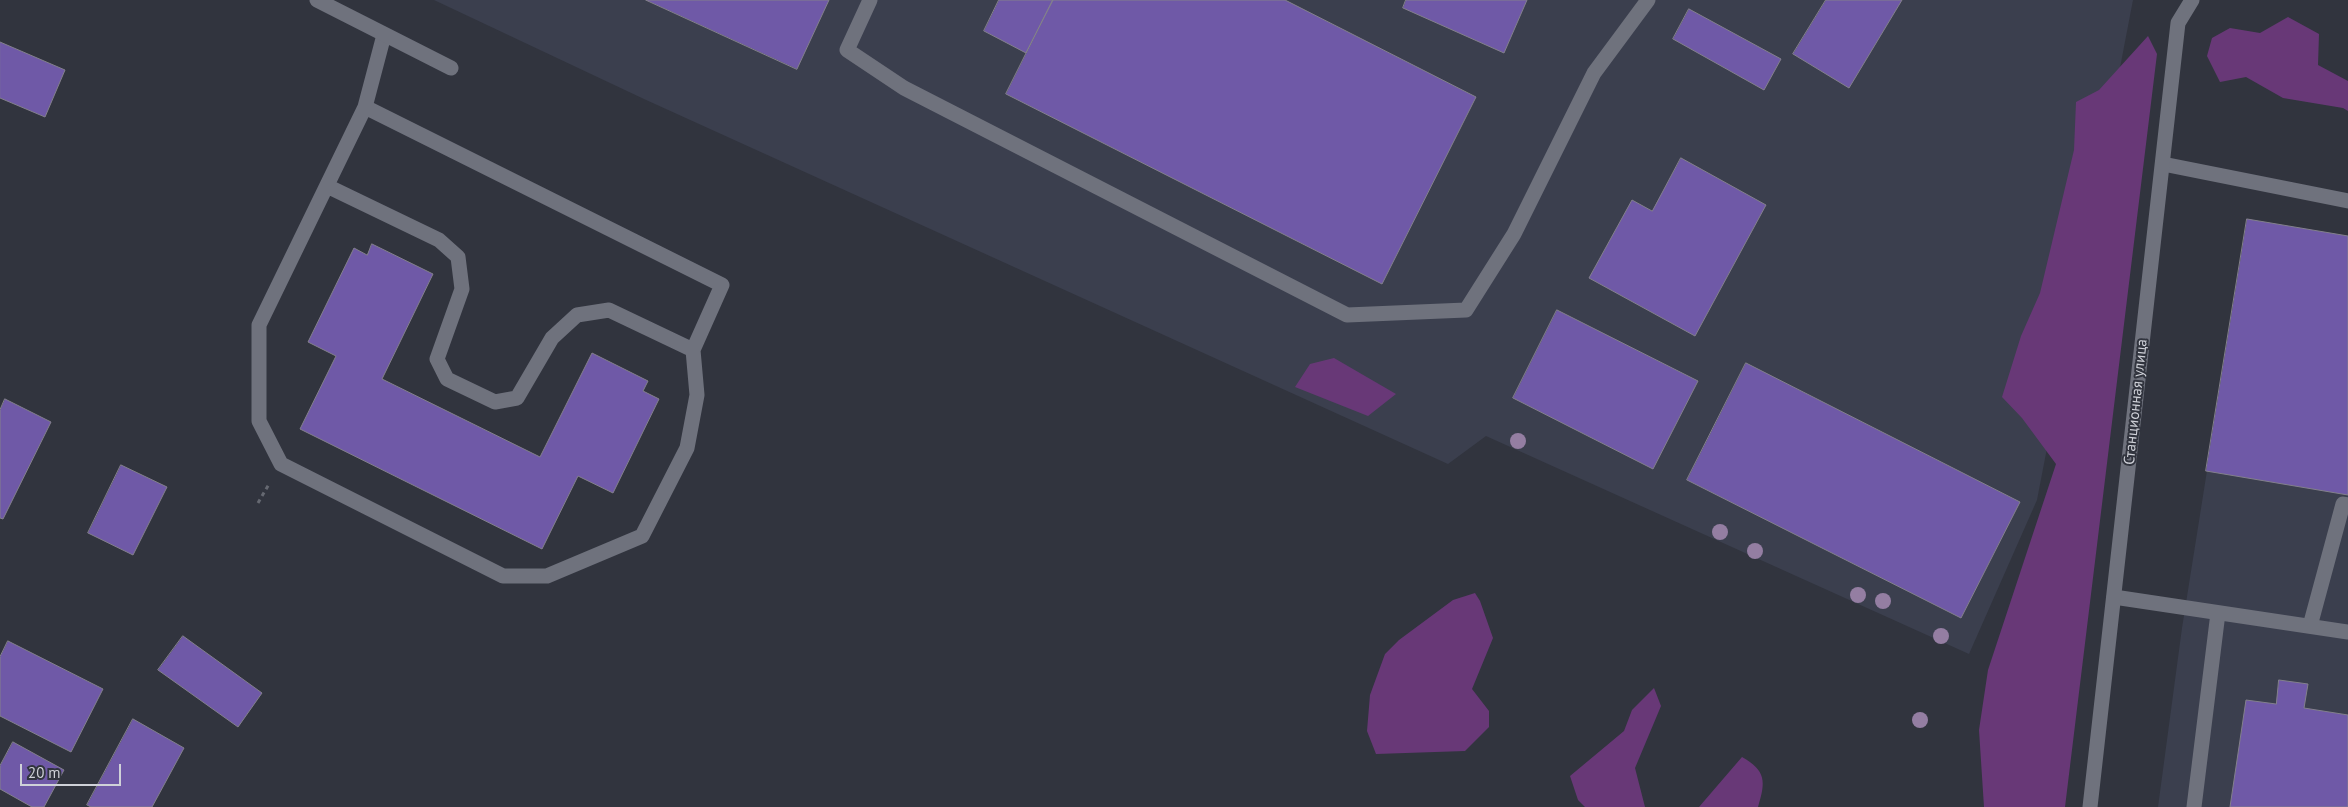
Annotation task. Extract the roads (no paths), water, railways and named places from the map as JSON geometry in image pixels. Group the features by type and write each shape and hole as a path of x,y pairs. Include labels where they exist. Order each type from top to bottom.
{"street":[{"path":"317,0 451,68"},
{"path":"870,0 847,50 904,88 1348,315 1466,310 1514,234 1594,73 1648,0"},
{"name":"Станционная улица","path":"2090,807 2178,24 2192,0"},
{"path":"365,107 722,285 693,350 697,395 687,448 642,536 547,576 503,576 280,464 259,421 259,324 365,107 384,35"},
{"path":"2163,164 2348,201"},
{"path":"327,186 439,240 458,257 462,290 437,359 447,379 495,402 517,398 552,338 576,315 609,310 693,350"},
{"path":"2310,626 2344,504 2348,505"},
{"path":"2114,598 2348,632"},
{"path":"2194,807 2218,613"}]}
